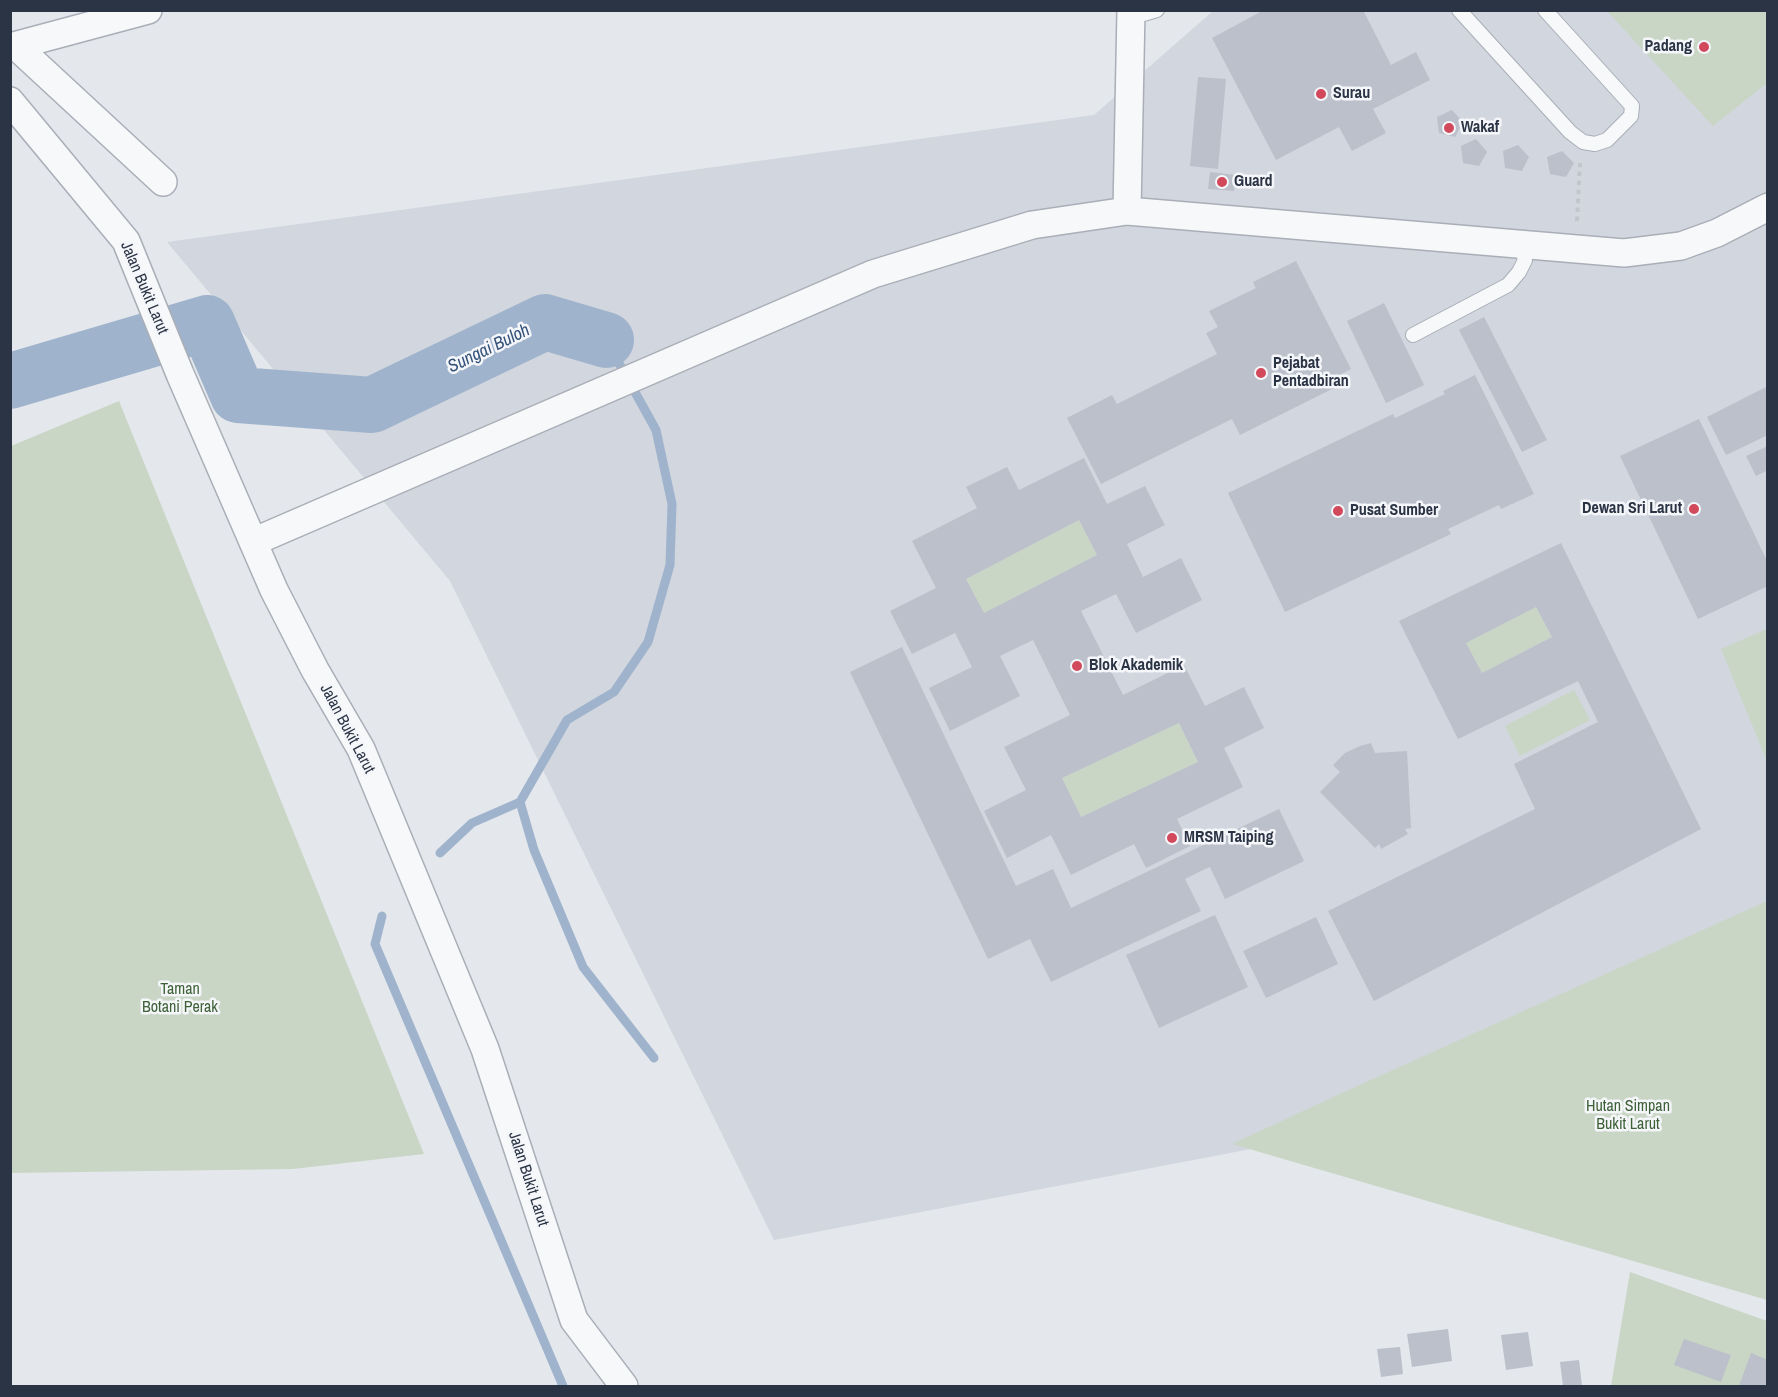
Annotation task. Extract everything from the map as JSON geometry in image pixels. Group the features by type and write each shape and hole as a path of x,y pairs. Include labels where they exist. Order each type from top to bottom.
{"street":[{"path":"13,46 148,10"},
{"path":"1127,211 1131,14"},
{"path":"13,46 163,183"},
{"name":"Jalan Bukit Larut","path":"10,101 126,241 180,374 274,590 315,670 361,749 485,1049 574,1320 624,1386"},
{"path":"253,543 873,274 1032,225 1127,211 1624,253 1681,246 1717,232 1767,207"}],"lane":[{"path":"1131,14 1157,10"},
{"path":"1458,10 1570,132 1583,142 1595,144 1607,140 1631,116 1632,106 1545,10"},
{"path":"1413,335 1508,285 1520,272 1525,260 1522,249 1514,244"}],"path":[{"path":"1576,249 1579,167 1583,142"}],"shaded area":[{"name":"MRSM Taiping","path":"1213,11 1767,11 1767,1094 1445,1112 774,1240 450,581 167,242 1094,115"}],"green space":[{"name":"Padang","path":"1607,11 1767,11 1767,83 1713,126"},
{"name":"Taman Botani Perak","path":"119,401 424,1154 293,1169 11,1173 11,446"},
{"path":"1079,520 1097,555 984,613 966,579"},
{"path":"1536,607 1552,637 1482,673 1466,643"},
{"path":"1767,629 1767,761 1721,649"},
{"path":"1574,690 1590,720 1520,756 1505,726"},
{"path":"1179,723 1198,762 1081,817 1062,778"},
{"name":"Hutan Simpan Bukit Larut","path":"1767,901 1767,1300 1232,1144 1342,1093"},
{"path":"1630,1272 1767,1321 1767,1386 1611,1386"}],"building":[{"name":"Surau","path":"1264,10 1363,10 1391,65 1416,52 1430,80 1373,109 1386,133 1352,151 1339,127 1276,160 1212,38"},
{"path":"1198,77 1226,79 1218,169 1190,166"},
{"name":"Wakaf","path":"1452,110 1463,122 1455,137 1439,133 1437,117"},
{"name":"Wakaf","path":"1476,139 1487,152 1479,166 1463,163 1461,146"},
{"name":"Wakaf","path":"1518,145 1529,157 1522,171 1505,168 1503,151"},
{"path":"1562,151 1574,163 1566,177 1550,174 1547,157"},
{"name":"Guard","path":"1210,172 1236,175 1234,191 1208,189"},
{"name":"Pejabat Pentadbiran","path":"1296,261 1351,369 1336,377 1340,385 1240,435 1232,419 1101,484 1067,418 1112,395 1117,404 1217,354 1206,333 1218,327 1209,311 1256,288 1253,282"},
{"path":"1384,303 1424,385 1386,403 1347,321"},
{"path":"1484,317 1547,440 1522,452 1459,330"},
{"name":"Pusat Sumber","path":"1475,375 1534,494 1501,509 1499,505 1448,529 1451,534 1285,612 1228,493 1393,414 1395,418 1445,394 1443,391"},
{"path":"1768,386 1768,435 1726,455 1707,417"},
{"name":"Dewan Sri Larut","path":"1699,419 1768,563 1768,586 1698,619 1620,456"},
{"path":"1768,446 1768,470 1756,476 1746,456"},
{"name":"Blok Akademik","path":"1084,458 1107,504 1145,486 1165,525 1127,544 1143,577 1181,558 1202,600 1136,633 1116,594 1081,611 1123,695 1184,665 1205,706 1244,687 1264,728 1224,748 1243,787 1177,819 1190,846 1146,868 1134,844 1071,875 1051,835 1007,858 984,811 1026,790 1004,747 1070,715 1033,640 1000,656 1020,696 950,731 929,688 972,667 955,633 912,654 890,611 936,588 912,541 977,508 966,487 1007,467 1019,490","holes":["1079,520 1097,555 984,613 966,579","1179,723 1198,762 1081,817 1062,778"]},
{"path":"1561,543 1701,829 1374,1001 1328,911 1535,809 1514,764 1598,722 1578,681 1458,739 1399,621","holes":["1536,607 1552,637 1482,673 1466,643"]},
{"path":"902,647 1016,886 1053,869 1071,908 1279,809 1304,861 1225,899 1210,867 1203,870 1185,879 1201,911 1051,982 1030,939 988,959 850,672"},
{"path":"1371,743 1375,753 1407,751 1411,828 1405,829 1408,834 1381,849 1379,844 1375,848 1320,792 1340,772 1333,765 1345,753"},
{"path":"1215,915 1248,987 1159,1028 1126,955"},
{"path":"1316,917 1338,964 1266,998 1243,951"},
{"path":"1448,1329 1452,1361 1412,1367 1407,1334"},
{"path":"1528,1332 1533,1366 1506,1370 1501,1335"},
{"path":"1684,1339 1731,1355 1721,1382 1674,1365"},
{"path":"1400,1347 1403,1374 1381,1377 1377,1349"},
{"path":"1751,1353 1768,1360 1768,1386 1739,1386"},
{"path":"1579,1360 1582,1386 1563,1386 1560,1362"}],"waterway":[{"name":"Sungai Buloh","path":"10,381 207,323 238,395 372,405 545,322 606,340"},
{"name":"Sungai Buloh","path":"520,802 567,720 614,692 648,642 670,565 672,504 656,430 606,340"},
{"path":"520,802 534,850 583,967 654,1058"},
{"path":"440,853 472,823 520,802"},
{"path":"382,916 375,944 563,1386"}],"place":[{"name":"Padang","path":"1704,47"},
{"name":"Surau","path":"1321,94"},
{"name":"Wakaf","path":"1449,128"},
{"name":"Guard","path":"1222,182"},
{"name":"Pejabat Pentadbiran","path":"1261,373"},
{"name":"Dewan Sri Larut","path":"1694,509"},
{"name":"Pusat Sumber","path":"1338,511"},
{"name":"Blok Akademik","path":"1077,666"},
{"name":"MRSM Taiping","path":"1172,838"}]}
